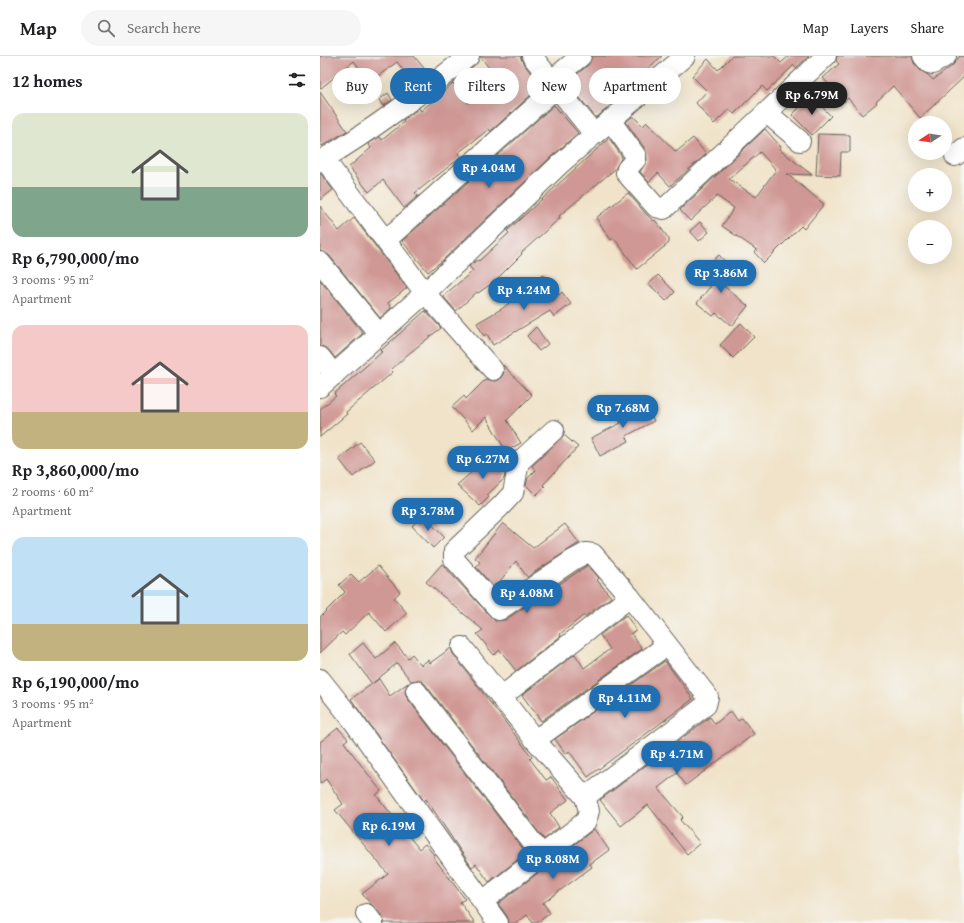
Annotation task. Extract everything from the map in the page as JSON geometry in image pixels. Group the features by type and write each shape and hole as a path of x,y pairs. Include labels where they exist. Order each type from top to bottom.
{"street":[{"path":"469,56 408,103 347,146 322,160 386,240 425,293 493,370"},
{"path":"532,56 541,68"},
{"path":"569,68 581,56"},
{"path":"320,357 327,381 425,293 560,164 685,56"},
{"path":"610,120 636,156 636,159 627,169 626,173 656,207 664,209 826,56"},
{"path":"923,56 929,63 933,64 946,56"},
{"path":"386,240 532,104"},
{"path":"570,104 594,134"},
{"path":"767,112 800,141"},
{"path":"320,262 379,334"},
{"path":"554,430 518,462 513,492 500,507 454,551 454,559 499,610 586,553 593,554 630,597 707,694 708,703 584,797"},
{"path":"501,697 630,597"},
{"path":"535,740 667,645"},
{"path":"462,647 535,740 584,797 589,810 586,821 483,901"},
{"path":"320,679 351,718 483,901 493,921"},
{"path":"416,691 542,855"}],"building":[{"path":"320,56 414,56 424,68 402,68 397,62 382,73 382,68 359,68 354,61 346,68 332,68 332,79 320,89"},
{"path":"480,56 520,56 527,68 527,99 492,130 490,131 489,129 458,153 461,157 415,193 418,196 404,208 383,180 369,192 349,167 371,148 368,144 380,137 382,140 404,122 403,120 419,108 421,111 429,104 446,104 446,89 453,83 454,104 519,104 519,68 489,68"},
{"path":"592,56 662,56 649,68 589,68 589,104 612,104 596,118 581,99 581,71 588,65"},
{"path":"732,56 774,56 781,63 788,57 786,56 809,56 796,68 794,65 767,91 762,86 734,114 729,109 714,124 696,103 707,91 692,76 708,59 718,70"},
{"path":"837,56 912,56 914,63 920,70 933,80 952,66 960,56 964,56 964,77 922,116 918,116 893,86 876,102 877,103 862,115 848,98 844,102 823,78 839,64 836,61"},
{"path":"320,92 347,131 322,146 320,143"},
{"path":"388,93 390,101 383,106 382,98"},
{"path":"811,96 831,116 812,135 792,115"},
{"path":"554,105 578,133 444,259 428,272 402,241"},
{"path":"633,116 643,126 647,122 676,152 693,138 706,154 670,186 658,173 649,182 640,172 647,160 646,150 626,122"},
{"path":"765,129 781,147 779,149 812,175 787,174 824,204 804,229 801,226 764,263 754,252 757,250 722,226 734,208 717,196 690,221 680,210","holes":["760,152 776,170 756,197 729,179"]},
{"path":"818,134 850,135 850,152 841,152 840,176 816,175"},
{"path":"609,138 622,157 615,169 559,216 560,218 521,253 522,254 494,282 478,293 477,292 456,311 443,296 473,271 469,266 478,260 479,261 509,233 507,231"},
{"path":"320,173 333,190 320,200"},
{"path":"628,193 647,215 654,221 655,220 669,239 669,243 637,269 614,238 611,240 596,218"},
{"path":"320,206 339,231 354,218 407,288 388,303 391,308 380,318 329,255 320,251"},
{"path":"700,222 709,232 699,241 690,231"},
{"path":"719,255 732,269 719,282 748,306 732,326 716,313 713,316 697,303 714,282 703,270"},
{"path":"543,275 559,295 562,292 571,304 554,317 550,311 493,345 487,334 484,336 477,323 503,308"},
{"path":"658,275 675,292 666,301 649,284"},
{"path":"320,280 363,333 335,358 329,350 320,346"},
{"path":"425,311 441,328 407,355 391,370 393,372 346,412 347,414 320,437 320,409 336,396 334,394 382,352 380,351"},
{"path":"741,323 754,337 733,358 720,345"},
{"path":"536,327 548,344 539,351 527,336"},
{"path":"503,365 532,395 507,420 521,443 506,451 486,417 473,430 452,407 464,396 466,399 486,379 495,381 500,379 504,373"},
{"path":"643,401 654,421 626,436 629,441 600,456 591,438 621,423 617,416"},
{"path":"564,435 578,447 543,485 545,487 536,495 526,485 528,478 536,470 532,466"},
{"path":"360,442 375,460 353,477 339,459"},
{"path":"491,455 506,470 504,479 487,495 489,497 480,506 457,485"},
{"path":"423,515 444,537 433,548 412,526"},
{"path":"503,523 533,548 565,524 579,543 527,577 516,561 500,581 502,583 496,590 476,567 480,562 475,558"},
{"path":"442,564 495,621 505,620 588,565 599,578 597,580 611,597 586,616 583,616 560,634 561,636 516,671 500,650 494,655 477,634 483,630 426,582"},
{"path":"378,566 400,592 394,598 407,613 386,632 369,612 345,635 342,632 320,653 320,617 345,592 339,585 351,574 359,582"},
{"path":"626,615 636,630 631,633 642,649 541,721 522,695 575,654 584,668 610,649 600,635"},
{"path":"363,643 376,659 395,643 408,658 412,654 421,665 428,660 430,663 451,648 453,654 532,757 530,759 546,780 551,777 568,800 550,813 559,827 544,839 425,684 420,680 411,681 397,663 373,683 379,679 390,696 408,683 405,692 407,698 526,853 489,882 476,864 472,867 426,799 424,801 351,699 372,684 350,654"},
{"path":"665,661 693,699 588,777 569,751 566,754 555,739"},
{"path":"731,711 738,721 742,718 754,734 686,785 677,773 658,788 683,817 680,820 700,843 687,854 648,805 621,826 600,800 710,717 715,724"},
{"path":"338,728 348,739 344,742 381,791 376,795 419,849 425,844 434,855 434,858 465,899 460,902 475,923 384,923 382,916 362,894 388,874 335,810 343,804 326,779 320,784 320,742"},
{"path":"594,829 609,850 590,864 592,867 543,903 550,913 537,923 533,923 527,915 517,923 509,923 507,916 498,904"}]}
